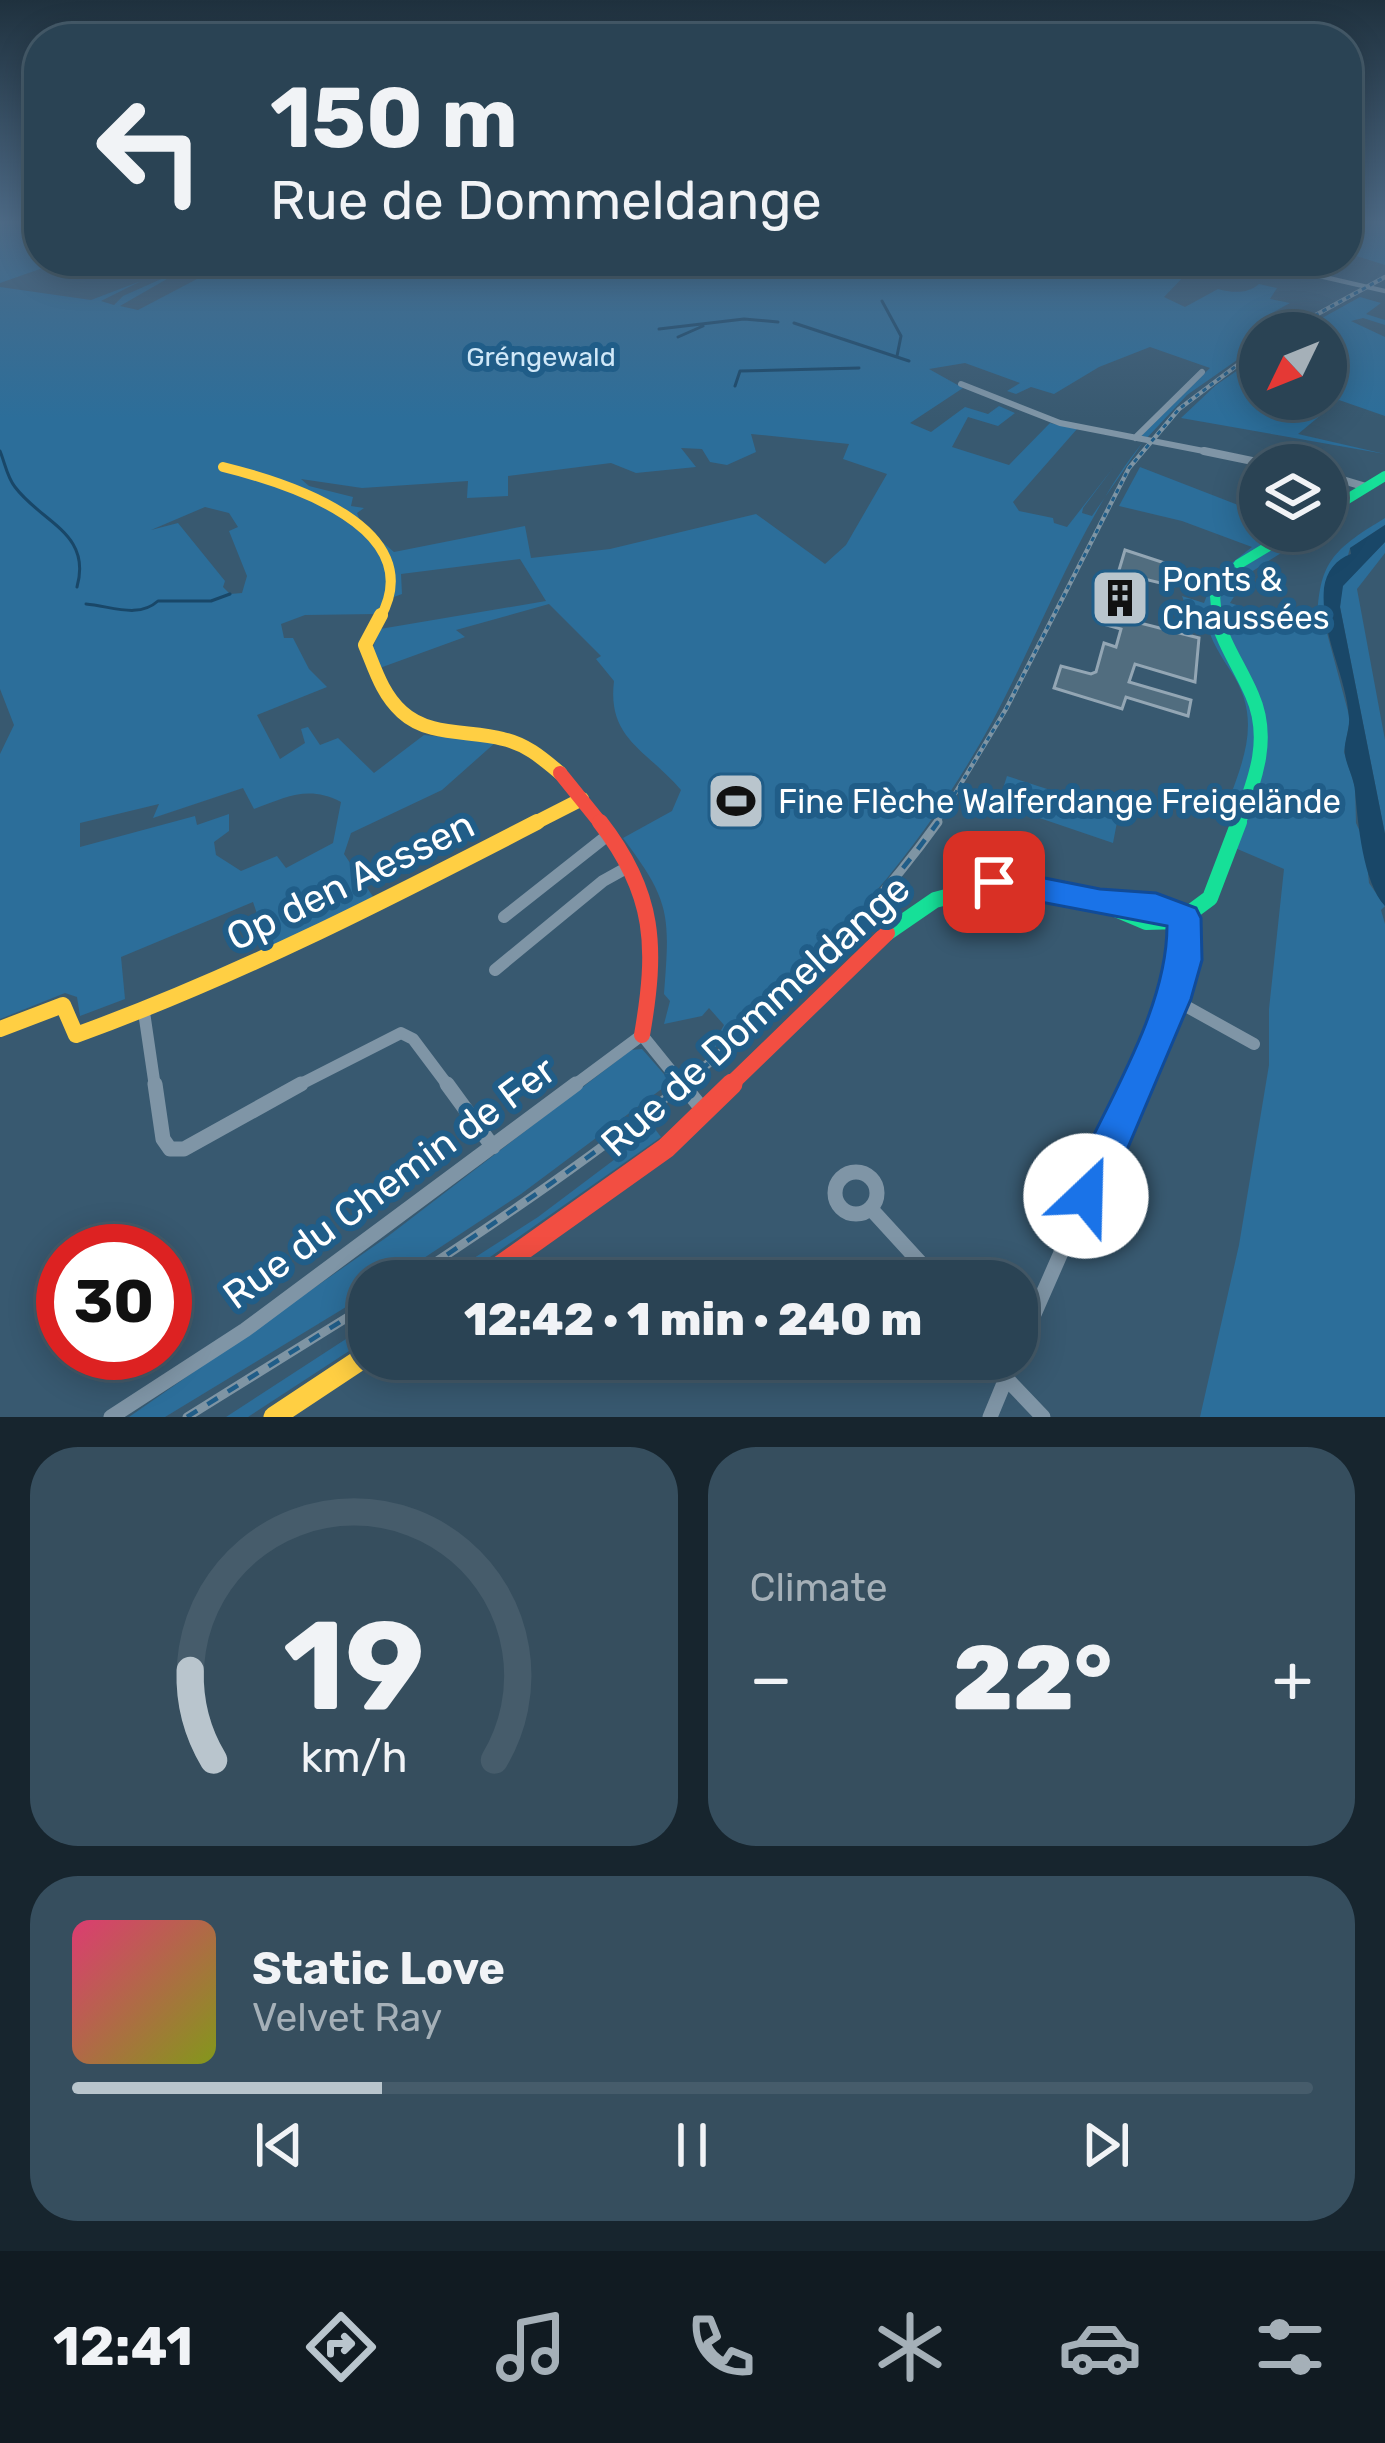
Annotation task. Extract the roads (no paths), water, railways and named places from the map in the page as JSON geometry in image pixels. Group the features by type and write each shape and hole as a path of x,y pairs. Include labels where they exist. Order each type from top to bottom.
{"street":[{"path":"1135,438 1202,372"},
{"path":"961,384 1041,417 1239,458"},
{"path":"223,467 290,484 332,508 386,554 394,585 365,645 371,673 388,702 417,724 437,731 515,740 532,747 635,864 656,920 655,989 642,1035 705,1113"},
{"path":"1347,499 1385,476"},
{"path":"1347,481 1366,487"},
{"path":"1038,1303 1173,999 1185,960 1184,918 1208,902 1263,739 1257,700 1226,650 1213,610 1222,580 1261,552"},
{"name":"Op den Aessen","path":"0,1029 68,1008 76,1035 144,1012 373,910 582,800"},
{"path":"505,917 610,833"},
{"path":"495,970 603,881 635,864"},
{"name":"Rue de Dommeldange","path":"509,1260 627,1178 705,1113 911,910 935,894 964,884 994,882 1100,903 1156,907 1184,918"},
{"path":"1173,999 1255,1044"},
{"path":"144,1012 163,1139 170,1150 184,1149 400,1033 413,1039 493,1147"},
{"name":"Rue du Chemin de Fer","path":"112,1417 245,1330 642,1035"},
{"path":"872,1210 918,1260"},
{"path":"274,1417 348,1368"},
{"path":"990,1417 1005,1380"},
{"path":"1022,1380 1043,1417"}],"waterway":[{"path":"882,301 901,336 897,356"},
{"path":"659,329 744,319 778,322"},
{"path":"794,323 909,361"},
{"path":"678,337 703,326"},
{"path":"735,386 740,371 859,368"},
{"path":"0,451 15,487 71,541 80,569 77,587"},
{"path":"86,604 133,610 158,601 211,601 230,594"}],"railway":[{"path":"1321,312 1367,287"},
{"path":"937,823 1006,709 1129,468 1179,409 1239,364"},
{"path":"438,1260 624,1130 761,1018 883,892 937,823"},
{"path":"187,1417 348,1317"}],"place":[{"name":"Ponts & Chaussées","path":"1120,598"},
{"name":"Fine Flèche Walferdange Freigelände","path":"736,801"}],"park label":[{"name":"Gréngewald","path":"541,357"}]}
